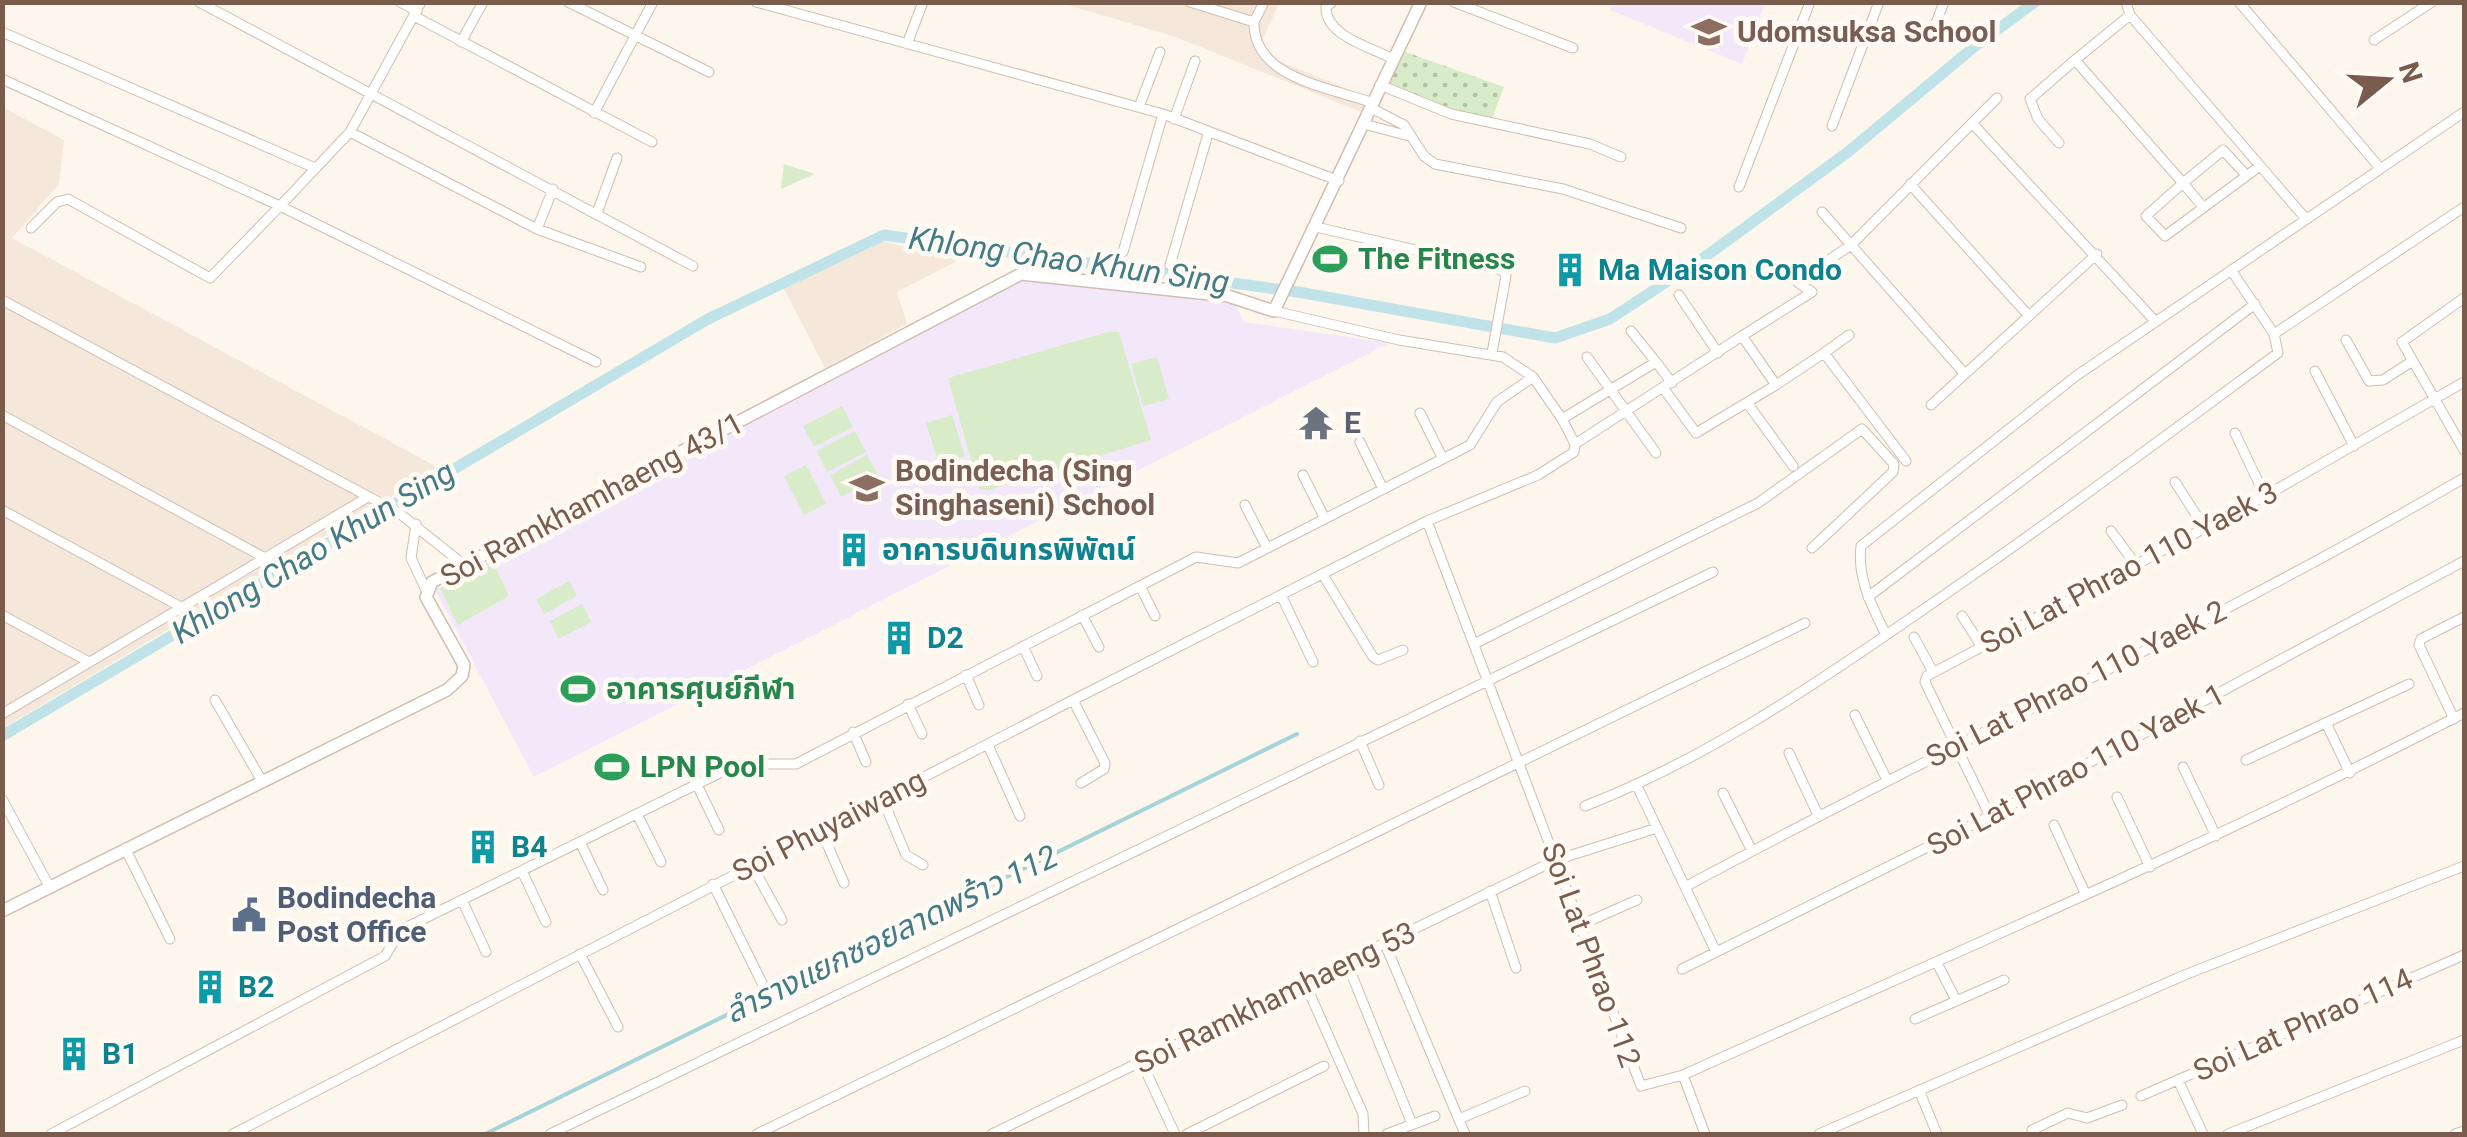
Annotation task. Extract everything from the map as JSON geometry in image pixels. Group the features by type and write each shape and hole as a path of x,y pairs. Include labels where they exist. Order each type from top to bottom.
{"street":[{"path":"199,2 693,266"},
{"path":"400,2 461,42 652,142"},
{"path":"461,42 483,2"},
{"path":"568,2 709,72"},
{"path":"594,113 652,2"},
{"path":"756,2 1163,114 1339,182"},
{"path":"908,44 923,2"},
{"path":"1190,2 1254,22"},
{"path":"1264,2 1254,22 1254,38 1279,71 1372,106 1404,125 1435,164 1562,189 1681,228"},
{"path":"1332,2 1326,6 1326,18 1333,28 1394,59"},
{"path":"1421,2 1339,182 1274,310 1399,340 1492,354 1533,377 1575,444"},
{"path":"1454,2 1573,48"},
{"path":"1738,187 1810,2"},
{"path":"1832,126 1879,2"},
{"path":"1933,31 1944,2"},
{"path":"2126,2 2130,15 2306,218"},
{"path":"2240,2 2380,168"},
{"path":"2374,40 2432,2"},
{"path":"31,228 58,202 68,200 210,278 350,132 417,10"},
{"path":"2059,143 2038,119 2030,99 2130,15"},
{"path":"2,32 315,168"},
{"path":"1139,107 1160,52"},
{"path":"2075,60 2204,207"},
{"path":"1174,119 1194,61"},
{"path":"2,79 280,206 596,362"},
{"path":"1380,85 1452,114 1590,144 1621,157"},
{"path":"1814,270 1851,245 1996,98"},
{"path":"1886,635 1860,570 1861,546 2002,432 2154,321 2464,112"},
{"path":"1123,252 1163,114"},
{"path":"1364,124 1409,136"},
{"path":"1972,124 2097,254 2154,321"},
{"path":"350,132 537,229 641,267"},
{"path":"1170,266 1208,134"},
{"path":"2246,175 2224,149 2146,216 2165,236 2260,166"},
{"path":"598,212 617,158"},
{"path":"1910,184 2028,316"},
{"path":"537,229 553,189"},
{"path":"2274,334 2464,206"},
{"path":"1822,212 1964,373"},
{"path":"1316,227 1502,270 1506,276 1492,354"},
{"path":"1931,404 2097,254"},
{"path":"1427,522 1569,459 1575,444 1812,292 1774,266 1754,272"},
{"path":"1586,806 1637,786 1744,726 1886,635 2278,353 2280,345 2274,334 2231,270"},
{"name":"Soi Ramkhamhaeng 43/1","path":"2,910 447,690 462,676 464,666 426,590 464,565 1021,274 1228,296 1274,310"},
{"path":"1679,295 1718,353"},
{"path":"2464,298 2408,334 2402,342 2464,450"},
{"path":"2,300 399,513 464,565"},
{"path":"1868,597 2254,304"},
{"path":"1631,331 1656,362 1696,433 1748,404 1849,335"},
{"path":"1742,336 1776,385"},
{"path":"2346,340 2369,381 2383,380 2411,362"},
{"path":"1824,353 1906,461"},
{"path":"1587,357 1656,453"},
{"path":"1562,419 1656,362"},
{"path":"2316,371 2354,446"},
{"path":"52,1134 385,956 397,932 696,784 738,764 796,764 1196,557 1238,563 1443,459 1470,444 1497,402 1533,377"},
{"name":"Soi Lat Phrao 110 Yaek 3","path":"1933,672 2265,496 2464,382"},
{"path":"1748,404 1794,466"},
{"path":"1420,413 1443,459"},
{"path":"2,415 266,558"},
{"path":"1476,643 1758,503 1862,429 1894,464 1893,472 1812,548"},
{"path":"2235,432 2265,496"},
{"path":"1360,442 1383,489"},
{"path":"1304,476 1325,519"},
{"name":"Soi Lat Phrao 110 Yaek 2","path":"1685,887 1886,778 1956,748 2138,657 2464,478"},
{"path":"2175,482 2204,527"},
{"path":"2,714 368,497"},
{"path":"1245,505 1268,548"},
{"path":"2,510 183,608"},
{"name":"Soi Phuyaiwang","path":"232,1134 751,864 1427,522"},
{"name":"Soi Lat Phrao 112","path":"1427,522 1476,643 1636,1082 1649,1086 1682,1075 2150,867 2350,773 2464,713"},
{"path":"416,524 410,558 426,590"},
{"path":"2112,531 2136,566"},
{"name":"Soi Lat Phrao 110 Yaek 1","path":"1682,969 1990,816 2262,674 2464,561"},
{"path":"550,1134 1713,572"},
{"path":"1323,575 1373,657 1378,660 1403,650"},
{"path":"1140,586 1155,616"},
{"path":"1281,595 1313,662"},
{"path":"2,615 88,662"},
{"path":"1082,615 1099,647"},
{"path":"1962,616 1982,647"},
{"path":"2454,719 2419,645 2421,640 2464,617"},
{"path":"757,1134 1805,623"},
{"path":"1914,637 1933,672 1926,682 1990,816"},
{"path":"1022,646 1037,676"},
{"path":"966,674 979,705"},
{"path":"2246,760 2408,684"},
{"path":"215,700 262,780"},
{"path":"1073,700 1106,762 1096,776 1082,783"},
{"path":"908,704 922,734"},
{"path":"1855,715 1886,778"},
{"path":"2326,724 2350,773"},
{"path":"852,732 866,762"},
{"path":"1360,741 1380,785"},
{"path":"988,745 1020,816"},
{"path":"1789,753 1818,815"},
{"path":"2183,767 2216,836"},
{"path":"696,784 719,830"},
{"path":"1637,786 1716,952"},
{"path":"1723,793 1752,851"},
{"path":"2116,796 2150,867"},
{"path":"2,799 48,886"},
{"path":"883,800 906,854 923,865"},
{"path":"637,814 661,862"},
{"path":"2054,825 2085,893"},
{"name":"Soi Ramkhamhaeng 53","path":"992,1134 1556,860 1656,828"},
{"path":"821,830 844,883"},
{"path":"580,842 602,890"},
{"path":"124,848 170,939"},
{"path":"751,864 782,920"},
{"path":"1819,1134 2188,974 2464,866"},
{"path":"522,871 546,922"},
{"path":"713,884 763,986"},
{"path":"1490,891 1516,968"},
{"path":"462,900 486,952"},
{"path":"1578,926 1638,900"},
{"path":"1385,944 1465,1134"},
{"path":"580,954 618,1027"},
{"name":"Soi Lat Phrao 114","path":"2141,1096 2464,954"},
{"path":"1347,963 1412,1124"},
{"path":"1937,963 1956,1000"},
{"path":"1915,1019 2004,980"},
{"path":"1305,984 1363,1114 1364,1134"},
{"path":"2228,1134 2464,1040"},
{"path":"1142,1063 1176,1134"},
{"path":"1188,1134 1324,1066"},
{"path":"1682,1075 1705,1134"},
{"path":"2178,1080 2204,1134"},
{"path":"1458,1119 1525,1090"},
{"path":"1919,1090 1936,1134"},
{"path":"2021,1134 2033,1132 2068,1112 2093,1117 2122,1105"},
{"path":"1387,1134 1434,1116"},
{"path":"2455,1134 2464,1130"}],"shaded area":[{"name":"Udomsuksa School","path":"1613,2 1765,3 1742,64 1610,10"},
{"path":"1061,3 1279,3 1257,52 1370,98 1361,112 1176,37"},
{"path":"2,107 64,140 59,184 12,238 439,468 3,728"},
{"path":"882,241 959,260 897,292 907,324 825,368 783,287"},
{"name":"Bodindecha (Sing Singhaseni) School","path":"1025,279 1235,304 1244,322 1389,343 534,777 435,590"}],"green space":[{"path":"1400,50 1504,87 1489,126 1380,85"},
{"path":"784,164 815,174 781,189"},
{"path":"1119,332 1151,440 989,490 979,489 948,378"},
{"path":"1157,357 1169,399 1143,406 1131,364"},
{"path":"842,406 853,427 814,447 803,426"},
{"path":"952,415 965,456 939,464 926,423"},
{"path":"855,431 866,452 827,472 816,451"},
{"path":"867,455 879,477 841,497 830,475"},
{"path":"806,465 826,504 804,515 784,476"},
{"path":"492,560 509,596 458,625 440,588"},
{"path":"569,581 577,596 544,614 536,599"},
{"path":"582,604 591,622 558,639 550,621"}],"waterway":[{"name":"Khlong Chao Khun Sing","path":"2,736 708,319 884,235 1298,292 1555,338 1610,319 1709,254 1848,152 1974,47 2035,2"},
{"name":"ลำรางแยกซอยลาดพร้าว 112","path":"485,1134 1297,734"}],"place":[{"name":"Udomsuksa School","path":"1709,32"},
{"name":"The Fitness","path":"1330,259"},
{"name":"Ma Maison Condo","path":"1570,270"},
{"name":"E","path":"1316,423"},
{"name":"Bodindecha (Sing Singhaseni) School","path":"867,488"},
{"name":"อาคารบดินทรพิพัตน์","path":"854,550"},
{"name":"D2","path":"899,638"},
{"name":"อาคารศุนย์กีฬา","path":"578,689"},
{"name":"LPN Pool","path":"612,767"},
{"name":"B4","path":"483,847"},
{"name":"Bodindecha Post Office","path":"249,915"},
{"name":"B2","path":"210,987"},
{"name":"B1","path":"74,1054"}]}
